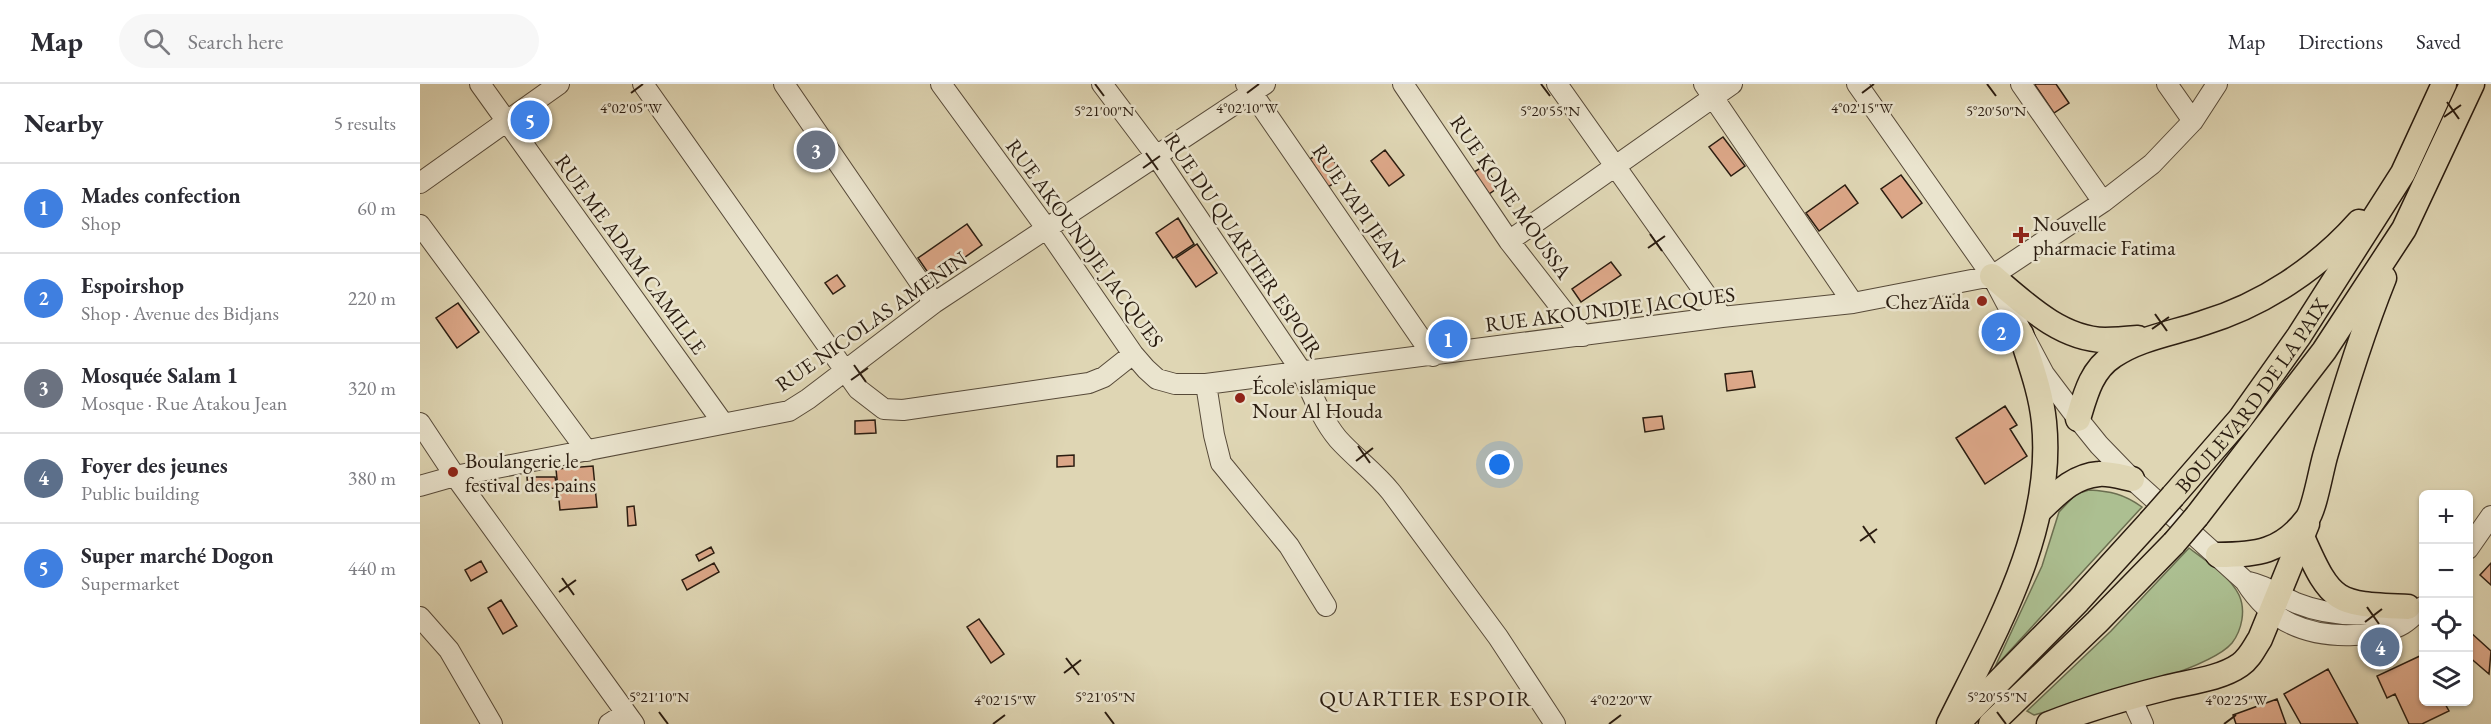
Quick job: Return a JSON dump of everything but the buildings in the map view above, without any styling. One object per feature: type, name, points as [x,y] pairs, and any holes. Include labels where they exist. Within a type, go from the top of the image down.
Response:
[{"type":"main road","name":"BOULEVARD DE LA PAIX","points":[[1957,724],[2078,602],[2150,522],[2173,505],[2254,401],[2300,336],[2403,173],[2444,84]]},
{"type":"main road","name":"BOULEVARD DE LA PAIX","points":[[1991,724],[2097,622],[2174,543],[2324,351],[2404,229],[2472,84]]},
{"type":"main road","points":[[2078,419],[2090,382],[2101,366],[2113,356],[2155,337],[2205,323],[2245,307],[2294,278],[2339,244],[2403,173]]},
{"type":"main road","points":[[2049,724],[2096,706],[2230,670],[2242,664],[2251,654],[2275,604],[2306,528],[2326,453],[2372,308],[2404,229]]},
{"type":"main road","points":[[1992,276],[2056,326],[2071,332],[2103,340],[2155,337]]},
{"type":"main road","points":[[1949,724],[1993,638],[2009,601],[2039,511],[2045,460],[2044,422],[2036,381],[2021,334]]},
{"type":"main road","points":[[2039,511],[2063,487],[2080,479],[2100,474],[2132,479]]},
{"type":"main road","points":[[2218,555],[2242,555],[2268,551],[2306,528]]},
{"type":"main road","points":[[2306,528],[2322,581],[2336,596],[2351,602],[2418,606]]},
{"type":"street","name":"RUE ME ADAM CAMILLE","points":[[480,84],[505,122],[723,423]]},
{"type":"street","points":[[420,183],[559,84]]},
{"type":"street","points":[[643,84],[858,389],[870,401],[884,409],[903,410],[1089,383],[1104,377],[1133,354]]},
{"type":"street","points":[[784,84],[934,303]]},
{"type":"street","name":"RUE AKOUNDJE JACQUES","points":[[940,84],[1047,229],[1133,354],[1157,378],[1175,384],[1206,384],[1722,317],[1853,303],[1992,276],[2103,202],[2152,164],[2193,121],[2217,84]]},
{"type":"street","name":"RUE DU QUARTIER ESPOIR","points":[[1102,84],[1157,157],[1302,372],[1336,437],[1377,474],[1391,492],[1498,637],[1555,724]]},
{"type":"street","name":"RUE KONE MOUSSA","points":[[1403,84],[1509,241],[1583,336]]},
{"type":"street","points":[[1557,84],[1722,317]]},
{"type":"street","points":[[1509,241],[1615,167],[1709,91],[1732,84]]},
{"type":"street","points":[[1857,84],[1992,276],[2044,374],[2078,419],[2132,479],[2173,505],[2245,581],[2256,599],[2275,604],[2291,624],[2316,633],[2336,636],[2368,635],[2401,625],[2418,606]]},
{"type":"street","points":[[2021,84],[2103,202]]},
{"type":"street","points":[[2167,84],[2193,121]]},
{"type":"street","name":"RUE NICOLAS AMENIN","points":[[420,486],[455,477],[789,411],[934,303],[1157,157],[1254,87]]},
{"type":"street","name":"RUE YAPI JEAN","points":[[1254,87],[1433,356]]},
{"type":"street","points":[[1709,91],[1853,303]]},
{"type":"street","points":[[420,225],[587,451]]},
{"type":"street","points":[[1206,384],[1221,463],[1289,546],[1326,606]]},
{"type":"street","points":[[420,423],[455,477],[630,718],[609,724]]},
{"type":"street","points":[[2472,544],[2491,516]]},
{"type":"street","points":[[420,617],[449,650],[492,724]]},
{"type":"street","points":[[2131,697],[2143,724]]},
{"type":"green space","points":[[2089,490],[2117,494],[2142,507],[1995,667],[2042,566],[2059,512],[2076,494]]},
{"type":"green space","points":[[2189,548],[2223,575],[2239,595],[2242,620],[2232,643],[2218,654],[2197,665],[2170,675],[2034,715],[2027,711],[2111,631]]},
{"type":"place","name":"Super marché Dogon","points":[[530,120]]},
{"type":"place","name":"Mosquée Salam 1","points":[[816,150]]},
{"type":"place","name":"Nouvelle pharmacie Fatima","points":[[2021,235]]},
{"type":"place","name":"Chez Aïda","points":[[1982,301]]},
{"type":"place","name":"Espoirshop","points":[[2001,332]]},
{"type":"place","name":"Mades confection","points":[[1448,339]]},
{"type":"place","name":"École islamique Nour Al Houda","points":[[1240,398]]},
{"type":"place","name":"Boulangerie le festival des pains","points":[[453,472]]},
{"type":"place","name":"Foyer des jeunes","points":[[2380,647]]},
{"type":"district","name":"QUARTIER ESPOIR","points":[[1426,698]]}]
